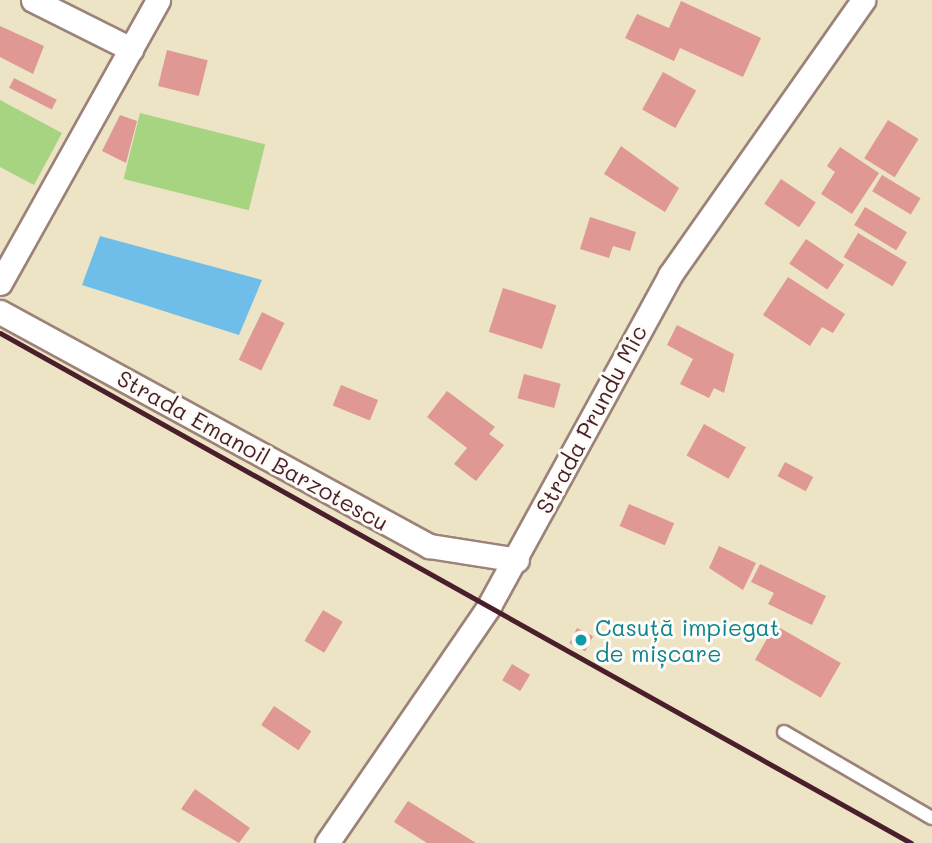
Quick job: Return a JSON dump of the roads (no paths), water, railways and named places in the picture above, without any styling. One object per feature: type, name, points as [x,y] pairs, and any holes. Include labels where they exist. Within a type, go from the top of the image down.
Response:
[{"type":"street","points":[[33,0],[131,49]]},
{"type":"street","points":[[0,283],[158,0]]},
{"type":"street","name":"Strada Prundu Mic","points":[[327,843],[426,706],[517,560],[670,275],[863,0]]},
{"type":"street","name":"Strada Emanoil Barzotescu","points":[[0,312],[429,546],[517,560]]},
{"type":"lane","points":[[784,732],[932,818]]},
{"type":"water","points":[[100,236],[262,280],[239,335],[82,285]]},
{"type":"railway","points":[[0,333],[911,843]]},
{"type":"place","name":"Casuță impiegat de mișcare","points":[[581,640]]}]
